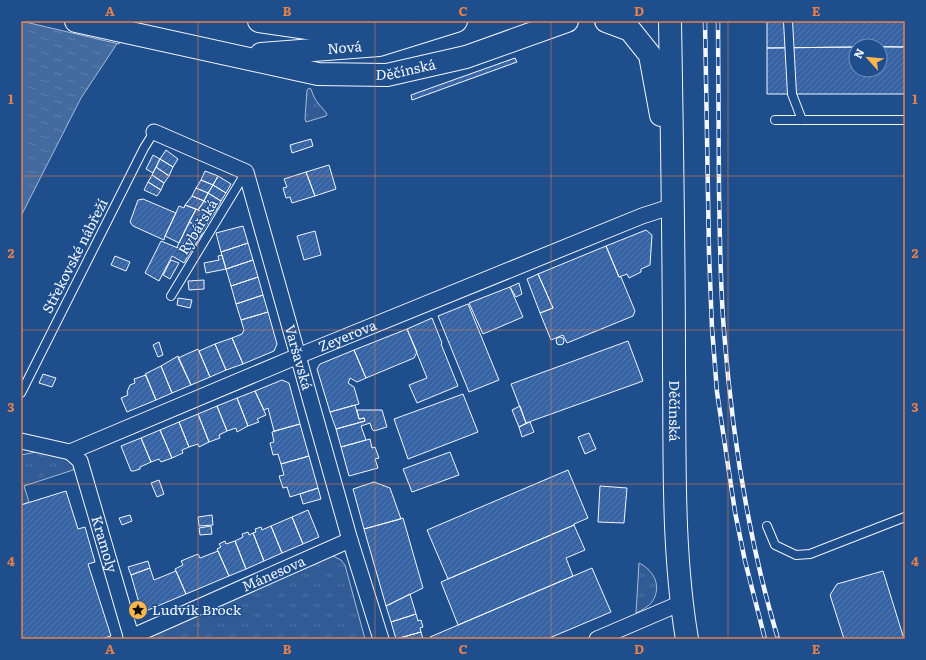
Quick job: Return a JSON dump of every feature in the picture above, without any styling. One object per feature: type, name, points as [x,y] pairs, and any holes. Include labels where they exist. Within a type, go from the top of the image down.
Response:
[{"type":"street","name":"Děčínská","points":[[76,21],[318,74],[388,75],[466,57],[567,21]]},
{"type":"street","name":"Děčínská","points":[[606,21],[630,30],[650,55],[673,182]]},
{"type":"street","name":"Děčínská","points":[[670,21],[677,523],[681,603],[688,639]]},
{"type":"street","name":"Nová","points":[[272,22],[314,29],[378,24],[452,22]]},
{"type":"street","name":"Nová","points":[[238,56],[378,45],[452,22]]},
{"type":"street","points":[[154,132],[246,172]]},
{"type":"street","name":"Varšavská","points":[[246,172],[350,540],[381,639]]},
{"type":"street","name":"Zeyerova","points":[[70,452],[298,356],[635,219],[673,206]]},
{"type":"street","points":[[21,441],[70,452]]},
{"type":"street","name":"Kramoly","points":[[70,452],[80,461],[132,638]]},
{"type":"street","name":"Mánesova","points":[[132,638],[350,540]]},
{"type":"street","points":[[597,639],[681,603]]},
{"type":"lane","points":[[788,21],[792,94],[802,120]]},
{"type":"lane","points":[[775,120],[905,120]]},
{"type":"lane","name":"Střekovské nábřeží","points":[[21,392],[144,148],[154,132]]},
{"type":"lane","name":"Rybářská","points":[[171,296],[246,172]]},
{"type":"lane","points":[[767,526],[774,545],[796,555],[810,554],[905,517]]},
{"type":"green space","points":[[309,88],[311,89],[316,101],[327,114],[326,116],[306,122],[307,90]]},
{"type":"green space","points":[[36,452],[63,457],[75,464],[73,470],[24,486],[29,502],[21,505],[21,455]]},
{"type":"green space","points":[[333,556],[341,560],[345,565],[365,639],[149,639],[150,636],[327,557]]},
{"type":"green space","points":[[639,563],[645,566],[653,575],[656,591],[652,602],[636,613]]},
{"type":"water","points":[[21,21],[132,21],[81,98],[21,216]]},
{"type":"pier","points":[[21,21],[134,21],[119,44]]},
{"type":"building","points":[[767,21],[905,21],[905,47],[888,47],[888,38],[848,38],[848,47],[767,48]]},
{"type":"building","points":[[848,47],[848,78],[888,78],[888,47],[905,47],[905,94],[767,94],[767,48]]},
{"type":"building","points":[[515,58],[517,62],[412,100],[411,95]]},
{"type":"building","points":[[311,139],[313,146],[292,153],[290,145]]},
{"type":"building","points":[[166,150],[178,159],[173,167],[160,159]]},
{"type":"building","points":[[153,155],[160,159],[153,173],[146,169]]},
{"type":"building","points":[[160,159],[173,167],[169,176],[156,167]]},
{"type":"building","points":[[329,165],[336,189],[315,196],[306,172]]},
{"type":"building","points":[[156,167],[169,176],[164,183],[152,175]]},
{"type":"building","points":[[205,171],[218,176],[213,185],[201,180]]},
{"type":"building","points":[[306,172],[315,196],[292,203],[290,197],[286,198],[283,188],[287,187],[284,179]]},
{"type":"building","points":[[152,175],[164,183],[161,190],[148,182]]},
{"type":"building","points":[[218,176],[231,184],[226,193],[213,185]]},
{"type":"building","points":[[201,180],[213,185],[208,193],[196,188]]},
{"type":"building","points":[[148,182],[161,190],[157,196],[144,190]]},
{"type":"building","points":[[213,185],[226,193],[221,201],[208,193]]},
{"type":"building","points":[[196,188],[208,193],[204,201],[192,196]]},
{"type":"building","points":[[208,193],[221,201],[217,209],[204,201]]},
{"type":"building","points":[[192,196],[204,201],[198,210],[185,205]]},
{"type":"building","points":[[143,199],[176,213],[164,240],[133,226],[130,222],[138,200]]},
{"type":"building","points":[[204,201],[217,209],[212,216],[198,210]]},
{"type":"building","points":[[185,205],[196,209],[179,243],[165,236],[179,206],[184,208]]},
{"type":"building","points":[[196,209],[212,216],[204,229],[189,222]]},
{"type":"building","points":[[189,222],[204,229],[202,232],[196,228],[188,245],[183,244],[181,249],[177,247]]},
{"type":"building","points":[[243,226],[248,243],[221,252],[216,233]]},
{"type":"building","points":[[196,228],[203,232],[199,239],[193,236]]},
{"type":"building","points":[[646,230],[652,235],[650,265],[641,269],[641,272],[629,278],[627,274],[619,277],[606,246]]},
{"type":"building","points":[[315,231],[321,255],[304,260],[297,236]]},
{"type":"building","points":[[193,236],[199,239],[190,253],[181,249],[183,244],[189,244]]},
{"type":"building","points":[[161,241],[190,253],[184,263],[172,256],[159,281],[145,273]]},
{"type":"building","points":[[248,243],[253,260],[226,269],[221,252]]},
{"type":"building","points":[[606,246],[635,311],[633,316],[567,343],[563,335],[551,340],[540,313],[553,308],[538,274]]},
{"type":"building","points":[[222,255],[226,269],[206,273],[204,263],[219,260],[218,256]]},
{"type":"building","points":[[115,256],[130,262],[126,271],[111,265]]},
{"type":"building","points":[[171,260],[179,263],[170,279],[163,275]]},
{"type":"building","points":[[253,260],[258,277],[231,286],[226,269]]},
{"type":"building","points":[[538,274],[553,308],[540,313],[527,279]]},
{"type":"building","points":[[258,277],[263,295],[236,304],[231,286]]},
{"type":"building","points":[[204,280],[204,289],[189,290],[188,281]]},
{"type":"building","points":[[519,283],[522,294],[516,297],[510,287]]},
{"type":"building","points":[[510,287],[523,317],[483,334],[469,303]]},
{"type":"building","points":[[263,295],[268,312],[241,320],[236,304]]},
{"type":"building","points":[[178,298],[192,300],[190,308],[177,305]]},
{"type":"building","points":[[468,304],[499,380],[469,392],[438,316]]},
{"type":"building","points":[[268,312],[277,344],[274,351],[243,364],[232,338],[242,334],[244,330],[241,320]]},
{"type":"building","points":[[432,318],[458,386],[417,403],[409,385],[427,378],[407,329]]},
{"type":"building","points":[[407,329],[417,352],[414,358],[366,378],[354,350]]},
{"type":"building","points":[[558,337],[562,337],[564,341],[562,345],[558,345],[556,343],[556,339]]},
{"type":"building","points":[[232,338],[243,364],[226,370],[215,344]]},
{"type":"building","points":[[628,341],[643,381],[526,423],[511,384]]},
{"type":"building","points":[[159,342],[163,355],[158,357],[153,345]]},
{"type":"building","points":[[215,344],[226,370],[210,377],[199,351]]},
{"type":"building","points":[[198,349],[210,377],[191,385],[178,358]]},
{"type":"building","points":[[354,350],[366,378],[357,382],[350,378],[348,383],[354,387],[359,404],[330,412],[317,369],[320,364]]},
{"type":"building","points":[[178,356],[191,385],[172,393],[161,366]]},
{"type":"building","points":[[161,366],[172,393],[156,400],[145,374]]},
{"type":"building","points":[[43,374],[56,378],[52,387],[39,383]]},
{"type":"building","points":[[146,375],[156,400],[127,412],[121,398],[128,395],[127,392],[130,385],[135,383],[134,379]]},
{"type":"building","points":[[282,380],[289,383],[300,424],[274,431],[268,408],[264,410],[255,391]]},
{"type":"building","points":[[255,391],[266,415],[257,419],[259,422],[248,426],[237,398]]},
{"type":"building","points":[[463,394],[478,432],[408,459],[394,419]]},
{"type":"building","points":[[237,398],[248,426],[237,432],[236,428],[227,431],[217,406]]},
{"type":"building","points":[[355,405],[359,419],[364,418],[365,421],[336,429],[330,412]]},
{"type":"building","points":[[217,406],[227,431],[219,435],[220,438],[209,442],[198,414]]},
{"type":"building","points":[[520,406],[526,423],[519,427],[512,410]]},
{"type":"building","points":[[357,410],[382,410],[387,427],[374,431],[370,423],[361,426],[366,440],[341,447],[336,429],[365,421],[364,418],[359,419]]},
{"type":"building","points":[[198,414],[209,442],[199,447],[198,444],[189,447],[179,422]]},
{"type":"building","points":[[179,422],[189,447],[182,450],[183,453],[172,458],[160,430]]},
{"type":"building","points":[[530,422],[534,432],[522,437],[519,427]]},
{"type":"building","points":[[300,424],[309,456],[281,464],[278,454],[273,455],[270,443],[274,442],[272,432]]},
{"type":"building","points":[[160,430],[172,458],[161,462],[159,459],[151,462],[141,438]]},
{"type":"building","points":[[589,433],[596,449],[585,454],[578,437]]},
{"type":"building","points":[[141,438],[151,462],[140,467],[140,469],[131,471],[121,446]]},
{"type":"building","points":[[370,439],[372,448],[375,447],[379,458],[375,459],[378,468],[349,476],[341,447]]},
{"type":"building","points":[[450,452],[459,475],[412,492],[403,469]]},
{"type":"building","points":[[309,456],[318,488],[290,497],[287,487],[283,488],[279,476],[284,475],[281,464]]},
{"type":"building","points":[[568,470],[588,518],[448,579],[427,530]]},
{"type":"building","points":[[159,480],[164,494],[157,497],[151,483]]},
{"type":"building","points":[[374,482],[390,488],[401,519],[364,529],[353,489]]},
{"type":"building","points":[[600,486],[627,488],[624,523],[598,522]]},
{"type":"building","points":[[318,488],[321,499],[303,504],[300,494]]},
{"type":"building","points":[[66,491],[78,529],[85,527],[95,562],[88,564],[111,636],[101,639],[21,639],[21,505]]},
{"type":"building","points":[[308,510],[319,537],[303,544],[292,517]]},
{"type":"building","points":[[130,515],[132,521],[122,525],[119,518]]},
{"type":"building","points":[[212,515],[213,525],[199,526],[198,517]]},
{"type":"building","points":[[292,517],[303,544],[282,553],[271,526]]},
{"type":"building","points":[[403,518],[423,588],[386,606],[364,529]]},
{"type":"building","points":[[574,525],[585,550],[566,558],[573,576],[458,625],[441,582]]},
{"type":"building","points":[[211,526],[212,534],[200,535],[199,528]]},
{"type":"building","points":[[271,526],[282,553],[264,561],[253,533],[256,532],[255,529],[261,527],[262,530]]},
{"type":"building","points":[[248,532],[249,535],[253,533],[264,561],[246,569],[235,541],[243,537],[242,534]]},
{"type":"building","points":[[225,541],[226,544],[235,541],[246,569],[229,576],[217,549],[221,547],[219,544]]},
{"type":"building","points":[[218,551],[229,576],[186,594],[175,569],[183,565],[181,561],[198,554],[200,558]]},
{"type":"building","points":[[148,561],[150,568],[131,575],[128,567]]},
{"type":"building","points":[[150,568],[154,580],[176,571],[186,594],[148,610],[141,610],[131,575]]},
{"type":"building","points":[[592,568],[611,612],[547,639],[431,639],[430,637]]},
{"type":"building","points":[[883,571],[904,639],[844,639],[830,595],[837,584]]},
{"type":"building","points":[[410,594],[416,614],[391,622],[386,606]]},
{"type":"building","points":[[416,614],[418,621],[421,620],[423,627],[420,628],[421,632],[396,639],[391,622]]},
{"type":"building","points":[[421,632],[423,639],[396,639]]},
{"type":"railway","points":[[705,21],[709,253],[712,328],[717,392],[735,512],[745,561],[765,639]]},
{"type":"railway","points":[[718,21],[720,260],[727,370],[737,448],[750,525],[767,601],[778,639]]},
{"type":"place","name":"Ludvík Brock","points":[[138,610]]}]
